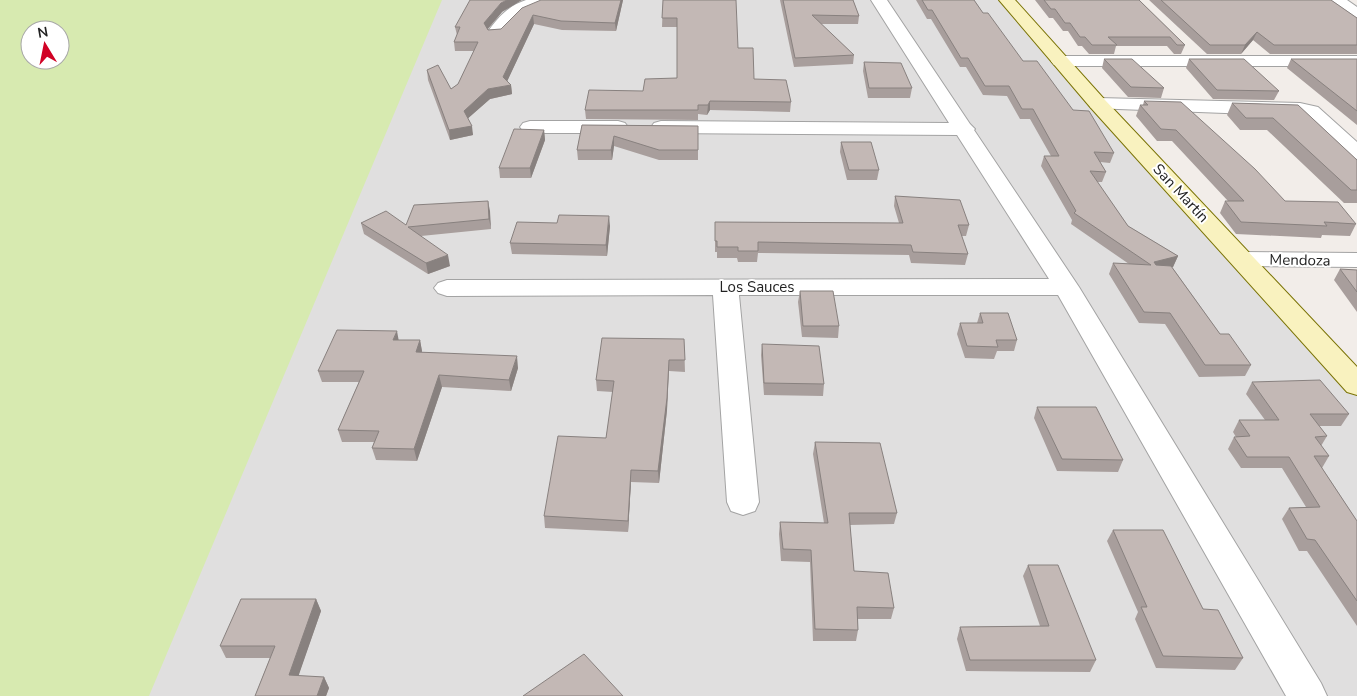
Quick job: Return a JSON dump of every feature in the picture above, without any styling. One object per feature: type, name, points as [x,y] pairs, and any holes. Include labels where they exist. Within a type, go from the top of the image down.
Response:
[{"type":"street","points":[[495,33],[502,20],[515,11],[534,2],[544,0]]},
{"type":"street","points":[[878,0],[965,129],[1066,287],[1307,696]]},
{"type":"street","name":"San Martín","points":[[1007,0],[1098,104],[1357,385]]},
{"type":"street","points":[[1337,0],[1357,14]]},
{"type":"street","points":[[1187,48],[1201,61]]},
{"type":"street","points":[[1060,61],[1357,61]]},
{"type":"street","points":[[1098,104],[1300,108],[1311,112],[1357,153]]},
{"type":"street","points":[[530,127],[965,129]]},
{"type":"street","name":"Mendoza","points":[[1242,259],[1357,260]]},
{"type":"street","points":[[725,287],[743,502]]},
{"type":"street","name":"Los Sauces","points":[[447,288],[1066,287]]},
{"type":"shaded area","points":[[0,0],[1009,0],[1357,383],[1357,696],[0,696]]},
{"type":"green space","points":[[0,0],[442,0],[149,696],[0,696]]},
{"type":"building","points":[[470,0],[507,0],[501,3],[484,23],[488,30],[501,29],[522,8],[541,0],[621,0],[615,23],[561,21],[533,15],[503,77],[511,85],[488,89],[464,111],[472,126],[449,130],[427,70],[438,65],[451,89],[458,84],[478,42],[454,42],[460,27],[455,27]]},
{"type":"building","points":[[663,0],[736,0],[738,48],[753,48],[754,79],[786,80],[791,102],[710,101],[708,105],[698,105],[698,110],[585,110],[589,90],[643,91],[645,79],[677,78],[677,18],[662,18]]},
{"type":"building","points":[[783,0],[853,0],[859,16],[812,15],[854,55],[795,58]]},
{"type":"building","points":[[922,0],[974,0],[983,13],[988,13],[1023,61],[1037,61],[1073,110],[1089,111],[1114,153],[1094,152],[1106,172],[1090,171],[1128,226],[1178,256],[1154,262],[1156,265],[1171,266],[1220,334],[1229,334],[1251,365],[1205,365],[1170,313],[1144,312],[1113,263],[1151,265],[1074,213],[1076,211],[1044,156],[1059,156],[1033,109],[1022,109],[1009,86],[985,86],[968,58],[961,58],[932,10],[928,10]]},
{"type":"building","points":[[1044,0],[1139,0],[1185,45],[1177,45],[1170,37],[1108,37],[1117,45],[1092,45],[1085,37],[1080,37],[1070,23],[1065,23],[1055,9],[1051,9]]},
{"type":"building","points":[[1161,0],[1331,0],[1357,18],[1357,45],[1274,45],[1257,32],[1245,45],[1210,45]]},
{"type":"building","points":[[1104,59],[1132,59],[1164,88],[1131,87]]},
{"type":"building","points":[[1189,59],[1244,59],[1279,91],[1217,90]]},
{"type":"building","points":[[1291,59],[1357,59],[1357,111]]},
{"type":"building","points":[[864,62],[901,63],[912,88],[869,88]]},
{"type":"building","points":[[1144,101],[1181,102],[1255,169],[1285,201],[1338,202],[1356,224],[1324,222],[1327,226],[1241,222],[1225,201],[1244,201],[1176,130],[1161,129],[1140,105],[1148,105]]},
{"type":"building","points":[[1232,103],[1298,105],[1357,160],[1357,190],[1351,190],[1273,118],[1246,118]]},
{"type":"building","points":[[582,125],[698,126],[698,150],[659,150],[614,136],[611,150],[577,150]]},
{"type":"building","points":[[514,129],[544,130],[530,168],[499,168]]},
{"type":"building","points":[[841,142],[871,142],[879,170],[849,170]]},
{"type":"building","points":[[895,196],[960,200],[969,225],[958,225],[968,254],[913,252],[911,245],[758,242],[758,251],[738,251],[738,247],[717,247],[717,241],[715,241],[715,222],[903,223]]},
{"type":"building","points":[[488,201],[489,219],[408,227],[448,255],[426,263],[361,223],[386,211],[406,225],[414,205]]},
{"type":"building","points":[[559,215],[609,216],[606,245],[510,243],[517,222],[557,223]]},
{"type":"building","points":[[1340,269],[1357,270],[1357,292]]},
{"type":"building","points":[[800,291],[833,291],[839,326],[803,326]]},
{"type":"building","points":[[980,313],[1008,313],[1017,340],[996,340],[998,347],[967,346],[960,323],[983,323]]},
{"type":"building","points":[[337,330],[397,331],[393,340],[420,340],[416,352],[517,356],[509,380],[439,375],[414,449],[372,448],[379,431],[338,430],[364,371],[318,371]]},
{"type":"building","points":[[602,338],[684,339],[685,360],[669,360],[667,398],[658,471],[631,470],[628,521],[544,516],[558,436],[606,438],[614,381],[596,380]]},
{"type":"building","points":[[762,344],[819,346],[824,384],[764,383]]},
{"type":"building","points":[[1320,380],[1349,414],[1310,414],[1327,436],[1315,437],[1329,456],[1314,456],[1357,521],[1357,601],[1315,540],[1307,539],[1289,508],[1320,507],[1289,457],[1247,457],[1234,437],[1250,436],[1239,420],[1279,420],[1252,382]]},
{"type":"building","points":[[1037,407],[1096,407],[1123,460],[1062,459]]},
{"type":"building","points":[[815,442],[880,443],[897,513],[849,513],[854,571],[888,573],[894,608],[857,607],[858,630],[815,629],[811,550],[783,549],[780,522],[828,523]]},
{"type":"building","points":[[1113,530],[1163,530],[1203,609],[1218,610],[1243,658],[1163,656],[1141,607],[1147,607]]},
{"type":"building","points":[[1028,565],[1058,565],[1096,660],[970,660],[960,627],[1049,626]]},
{"type":"building","points":[[241,599],[316,599],[289,675],[324,677],[317,696],[255,696],[275,646],[220,646]]},
{"type":"building","points":[[584,654],[623,696],[523,696]]}]
